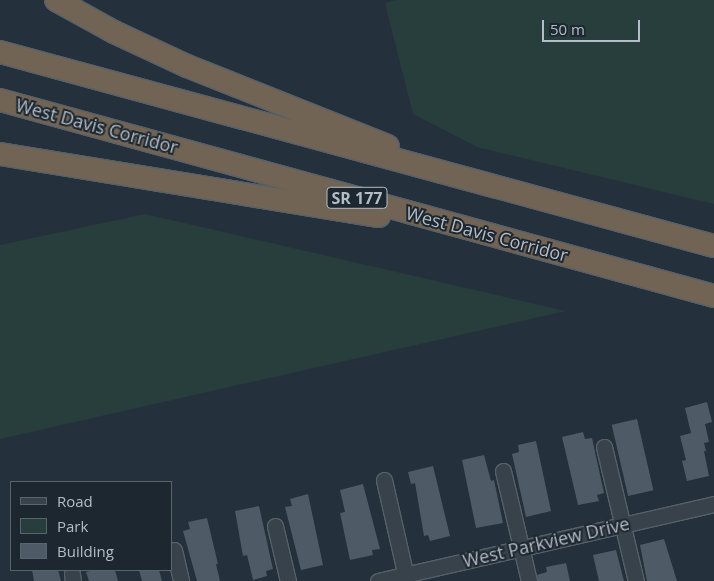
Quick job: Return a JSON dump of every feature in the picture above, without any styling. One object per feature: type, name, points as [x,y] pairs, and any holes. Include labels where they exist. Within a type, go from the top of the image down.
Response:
[{"type":"highway","points":[[56,0],[114,32],[187,66],[360,134],[455,176]]},
{"type":"highway","name":"SR 177","points":[[0,52],[714,246]]},
{"type":"highway","name":"West Davis Corridor","points":[[0,100],[714,296]]},
{"type":"highway","points":[[0,154],[476,230]]},
{"type":"street","points":[[604,447],[636,581]]},
{"type":"street","points":[[503,471],[529,581]]},
{"type":"street","points":[[384,480],[407,578]]},
{"type":"street","name":"West Parkview Drive","points":[[378,581],[407,578],[522,548],[714,504]]},
{"type":"street","points":[[275,526],[288,581]]},
{"type":"street","points":[[174,550],[181,581]]},
{"type":"green space","points":[[397,0],[714,0],[714,204],[477,147],[413,114],[385,3]]},
{"type":"green space","points":[[145,214],[566,311],[0,439],[0,245]]},
{"type":"building","points":[[707,402],[712,422],[705,424],[709,442],[704,443],[706,451],[704,451],[709,476],[687,481],[682,461],[686,460],[680,436],[691,433],[685,408]]},
{"type":"building","points":[[637,419],[653,490],[628,496],[612,425]]},
{"type":"building","points":[[583,432],[585,439],[592,438],[604,493],[597,495],[599,501],[578,505],[562,437]]},
{"type":"building","points":[[536,441],[551,511],[526,517],[512,454],[519,452],[518,445]]},
{"type":"building","points":[[484,455],[491,481],[494,480],[503,523],[476,528],[462,460]]},
{"type":"building","points":[[433,466],[450,536],[430,541],[428,535],[424,536],[415,483],[411,484],[408,472]]},
{"type":"building","points":[[363,484],[380,549],[372,550],[373,555],[350,560],[340,513],[345,512],[340,490]]},
{"type":"building","points":[[308,494],[323,565],[301,570],[285,507],[292,506],[290,499]]},
{"type":"building","points":[[259,506],[273,569],[266,571],[267,576],[253,580],[247,555],[243,556],[235,511]]},
{"type":"building","points":[[207,518],[220,581],[197,581],[183,531],[190,529],[188,522]]},
{"type":"building","points":[[664,539],[677,581],[647,581],[640,545]]},
{"type":"building","points":[[616,550],[624,581],[599,581],[593,555]]},
{"type":"building","points":[[566,563],[570,581],[538,581],[537,575],[547,572],[546,567]]},
{"type":"building","points":[[32,571],[58,571],[61,581],[34,581]]},
{"type":"building","points":[[115,571],[118,581],[89,581],[86,572]]},
{"type":"building","points":[[139,571],[159,571],[162,581],[142,581]]}]
